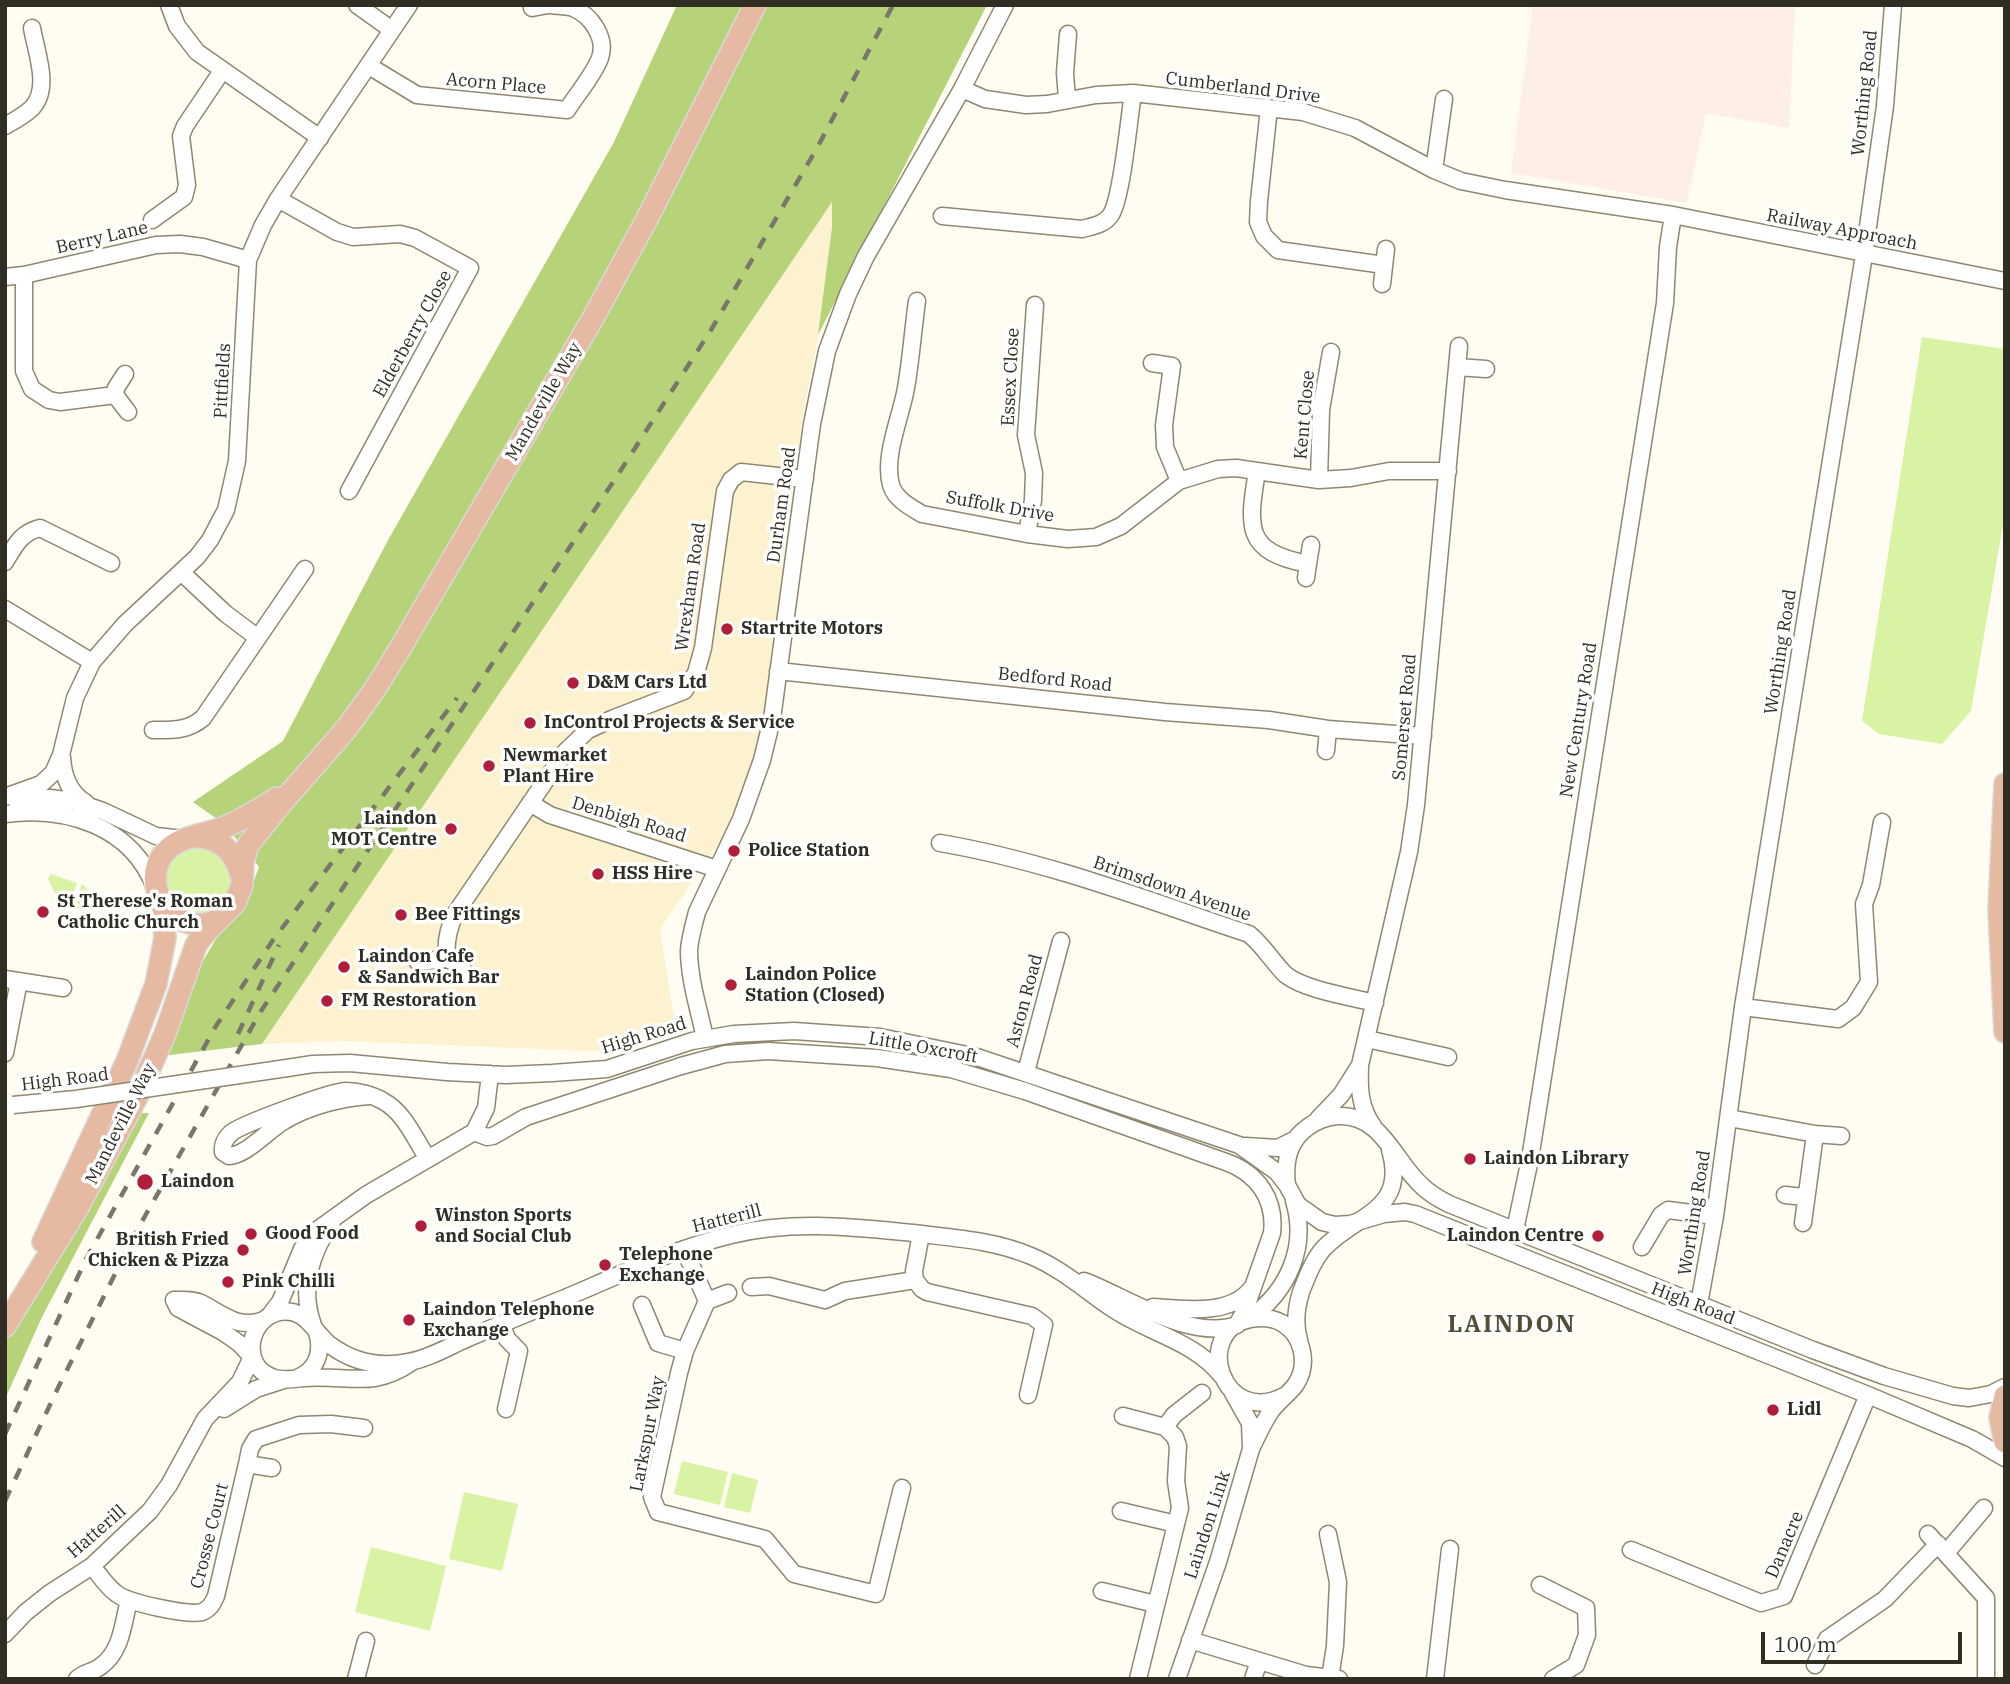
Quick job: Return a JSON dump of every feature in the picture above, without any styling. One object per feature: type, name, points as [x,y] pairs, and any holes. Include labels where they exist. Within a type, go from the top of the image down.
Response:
[{"type":"main road","name":"Mandeville Way","points":[[5,1325],[78,1207],[138,1095],[165,1034],[196,945],[240,894],[244,856],[251,841],[362,708],[401,647],[602,302],[755,5]]},
{"type":"main road","name":"Mandeville Way","points":[[5,1325],[122,1070],[156,984],[164,953],[165,930],[155,875],[164,853],[174,844],[223,828],[248,816],[302,779]]},
{"type":"main road","points":[[2005,784],[1999,910],[2005,1032]]},
{"type":"main road","points":[[188,838],[213,839],[222,844],[235,858],[242,876]]},
{"type":"main road","points":[[160,899],[176,918],[191,924],[208,924],[222,917]]},
{"type":"main road","points":[[2005,1396],[2000,1418],[2005,1442]]},
{"type":"street","points":[[169,5],[177,26],[197,52],[320,138]]},
{"type":"street","points":[[357,5],[392,30]]},
{"type":"street","name":"Pittfields","points":[[63,748],[75,698],[92,662],[116,634],[181,572],[210,540],[226,510],[234,482],[240,427],[248,260],[262,225],[278,199],[408,5]]},
{"type":"street","name":"Durham Road","points":[[705,1038],[689,949],[697,912],[741,819],[762,760],[772,719],[820,379],[848,293],[866,256],[962,89],[1005,5]]},
{"type":"street","name":"Worthing Road","points":[[1699,1304],[1729,1118],[1743,1007],[1864,254],[1885,106],[1893,5]]},
{"type":"street","name":"Acorn Place","points":[[369,66],[417,95],[567,110],[599,59],[601,40],[585,14],[571,7],[544,6]]},
{"type":"street","points":[[5,126],[31,110],[40,93],[42,82],[32,28]]},
{"type":"street","points":[[1067,99],[1065,73],[1068,34]]},
{"type":"street","points":[[152,219],[186,193],[181,136],[185,125],[222,71]]},
{"type":"street","name":"Cumberland Drive","points":[[962,89],[985,99],[1026,105],[1133,93],[1303,112],[1355,128],[1434,170],[1461,181],[1673,215]]},
{"type":"street","points":[[943,216],[1082,229],[1102,224],[1112,214],[1118,196],[1133,93]]},
{"type":"street","points":[[1434,170],[1444,99]]},
{"type":"street","points":[[1269,108],[1258,222],[1264,236],[1278,250],[1385,257],[1382,284]]},
{"type":"street","name":"Elderberry Close","points":[[278,199],[337,232],[353,237],[400,234],[470,268],[349,491]]},
{"type":"street","name":"Railway Approach","points":[[1673,215],[2005,281]]},
{"type":"street","name":"New Century Road","points":[[1515,1230],[1530,1159],[1665,303],[1667,254],[1673,215]]},
{"type":"street","name":"Berry Lane","points":[[5,277],[156,245],[203,247],[248,260]]},
{"type":"street","points":[[24,275],[24,371],[32,389],[49,400],[60,402],[114,396]]},
{"type":"street","name":"Suffolk Drive","points":[[917,301],[908,378],[890,454],[891,486],[907,506],[922,514],[1027,534],[1068,539],[1096,537],[1121,526],[1179,481],[1218,469],[1257,471],[1295,479],[1319,480],[1389,471],[1448,471]]},
{"type":"street","name":"Essex Close","points":[[1027,534],[1034,473],[1026,435],[1035,305]]},
{"type":"street","name":"Somerset Road","points":[[1376,1129],[1364,1110],[1360,1096],[1360,1065],[1409,852],[1423,736],[1459,346]]},
{"type":"street","name":"Kent Close","points":[[1319,480],[1321,410],[1331,352]]},
{"type":"street","points":[[1152,363],[1180,367],[1164,425],[1165,447],[1179,481]]},
{"type":"street","points":[[1458,367],[1486,369]]},
{"type":"street","points":[[114,396],[125,373]]},
{"type":"street","points":[[114,396],[128,412]]},
{"type":"street","points":[[1257,471],[1252,527],[1258,544],[1273,555],[1307,571],[1311,545]]},
{"type":"street","name":"Wrexham Road","points":[[447,958],[449,928],[455,914],[565,752],[588,730],[684,691],[696,673],[704,648],[725,491],[731,480],[741,472],[805,479]]},
{"type":"street","points":[[5,562],[28,531],[40,528],[111,563]]},
{"type":"street","points":[[153,730],[180,729],[203,719],[304,569]]},
{"type":"street","points":[[181,572],[226,614],[258,638]]},
{"type":"street","points":[[5,609],[92,662]]},
{"type":"street","name":"Bedford Road","points":[[778,671],[1165,712],[1269,720],[1328,729],[1423,736]]},
{"type":"street","points":[[1326,751],[1328,729]]},
{"type":"street","points":[[5,799],[44,782],[56,768],[63,748]]},
{"type":"street","points":[[63,748],[64,771],[70,787],[80,799],[156,836],[188,838]]},
{"type":"street","points":[[5,799],[50,798],[94,807]]},
{"type":"street","name":"Denbigh Road","points":[[530,803],[550,815],[717,869]]},
{"type":"street","points":[[5,814],[57,813],[101,827],[120,840],[138,859],[160,899]]},
{"type":"street","points":[[1743,1007],[1838,1019],[1853,1009],[1869,982],[1864,904],[1871,886],[1882,822]]},
{"type":"street","name":"Brimsdown Avenue","points":[[940,843],[983,850],[1050,867],[1249,934],[1287,975],[1321,990],[1376,1003]]},
{"type":"street","name":"Aston Road","points":[[1026,1072],[1061,941]]},
{"type":"street","points":[[418,962],[447,958],[458,964],[468,976]]},
{"type":"street","points":[[5,1053],[12,980],[63,988]]},
{"type":"street","name":"High Road","points":[[9,1105],[313,1064],[363,1063],[490,1074],[552,1073],[607,1069],[705,1038],[783,1031],[858,1035],[977,1057],[1239,1145],[1268,1164],[1287,1185],[1294,1200],[1304,1211],[1322,1222],[1335,1225],[1395,1212],[1415,1214],[1972,1438],[2005,1458]]},
{"type":"street","points":[[1367,1039],[1448,1057]]},
{"type":"street","name":"Little Oxcroft","points":[[267,1318],[280,1302],[309,1237],[366,1195],[474,1132],[487,1137],[493,1136],[526,1117],[681,1066],[725,1054],[768,1051],[877,1058],[951,1069],[1118,1123],[1245,1171],[1263,1188],[1269,1200],[1273,1223],[1270,1242],[1242,1322]]},
{"type":"street","name":"Somerset Road","points":[[1314,1122],[1341,1095],[1360,1065]]},
{"type":"street","points":[[474,1132],[484,1115],[490,1074]]},
{"type":"street","points":[[369,1096],[306,1111],[268,1131],[239,1154],[229,1156],[223,1152],[223,1143],[232,1133],[256,1120],[346,1091],[369,1096],[383,1101],[396,1110],[428,1160]]},
{"type":"street","name":"High Road","points":[[1314,1122],[1331,1116],[1360,1119],[1376,1129],[1414,1178],[1430,1193],[1449,1204],[1857,1367],[1953,1396],[1978,1398],[2005,1387]]},
{"type":"street","points":[[1729,1118],[1840,1136]]},
{"type":"street","points":[[1294,1140],[1314,1122]]},
{"type":"street","points":[[1803,1223],[1815,1134]]},
{"type":"street","name":"High Road","points":[[1239,1145],[1278,1148],[1294,1140]]},
{"type":"street","name":"High Road","points":[[1287,1185],[1286,1160],[1294,1140]]},
{"type":"street","points":[[1251,1449],[1267,1417],[1294,1387],[1303,1368],[1296,1314],[1309,1273],[1323,1250],[1375,1212],[1390,1193],[1394,1162],[1390,1147]]},
{"type":"street","points":[[1785,1195],[1805,1197]]},
{"type":"street","points":[[1286,1395],[1257,1403],[1237,1396],[1224,1381],[1219,1366],[1219,1352],[1223,1340],[1273,1298],[1295,1259],[1300,1236],[1294,1200]]},
{"type":"street","points":[[1642,1247],[1642,1231],[1668,1210],[1714,1216]]},
{"type":"street","points":[[315,1328],[307,1299],[309,1270],[320,1242],[337,1216]]},
{"type":"street","name":"Hatterill","points":[[288,1380],[315,1377],[375,1379],[393,1374],[412,1362],[684,1249],[731,1234],[801,1225],[921,1234],[1010,1248],[1162,1316],[1196,1328],[1213,1329],[1242,1322]]},
{"type":"street","points":[[921,1234],[914,1271],[915,1280],[922,1289],[1032,1316],[1044,1325],[1028,1395]]},
{"type":"street","points":[[684,1249],[707,1301],[728,1293]]},
{"type":"street","name":"Hatterill","points":[[1066,1274],[1114,1310],[1189,1347],[1224,1381]]},
{"type":"street","points":[[751,1287],[769,1286],[825,1300],[845,1291],[915,1280]]},
{"type":"street","name":"Little Oxcroft","points":[[1137,1304],[1171,1308],[1230,1305],[1247,1295],[1256,1280]]},
{"type":"street","points":[[267,1318],[249,1324],[240,1323],[231,1321],[197,1301],[174,1300],[178,1308],[223,1332],[252,1357],[257,1368],[265,1374],[288,1380]]},
{"type":"street","name":"Larkspur Way","points":[[707,1301],[685,1351],[653,1497],[653,1504],[658,1511],[765,1539],[794,1574],[876,1594],[902,1488]]},
{"type":"street","points":[[642,1305],[658,1343],[685,1351]]},
{"type":"street","name":"Hatterill","points":[[5,1634],[26,1612],[50,1593],[92,1566],[150,1511],[169,1485],[210,1413],[240,1382],[252,1357],[253,1337],[267,1318],[289,1312],[303,1317],[339,1351],[365,1362],[412,1362]]},
{"type":"street","points":[[1242,1322],[1271,1318],[1283,1323],[1301,1345]]},
{"type":"street","points":[[502,1324],[507,1339],[519,1352],[506,1409]]},
{"type":"street","name":"Hatterill","points":[[194,1442],[215,1417],[243,1396],[306,1374],[315,1363],[320,1347],[315,1328]]},
{"type":"street","name":"Laindon Link","points":[[1177,1679],[1218,1562],[1251,1449],[1250,1423],[1224,1381]]},
{"type":"street","points":[[1165,1427],[1174,1415],[1202,1393]]},
{"type":"street","name":"Danacre","points":[[1632,1550],[1761,1603],[1784,1596],[1868,1395]]},
{"type":"street","points":[[1123,1416],[1165,1427],[1175,1437],[1178,1446],[1176,1482],[1180,1508],[1138,1679]]},
{"type":"street","name":"Crosse Court","points":[[92,1566],[109,1588],[129,1600],[192,1614],[205,1611],[212,1604],[219,1587],[250,1449],[256,1439],[299,1425],[331,1424],[364,1428]]},
{"type":"street","name":"Crosse Court","points":[[247,1464],[272,1468]]},
{"type":"street","points":[[1815,1665],[1827,1639],[1885,1599],[1938,1544],[1983,1508]]},
{"type":"street","points":[[1121,1511],[1176,1524]]},
{"type":"street","points":[[1328,1534],[1338,1582],[1335,1646],[1330,1678]]},
{"type":"street","points":[[1938,1544],[1986,1598],[1986,1679]]},
{"type":"street","points":[[1434,1679],[1450,1549]]},
{"type":"street","points":[[1540,1584],[1586,1608],[1587,1635],[1576,1665],[1553,1679]]},
{"type":"street","points":[[1102,1591],[1155,1604]]},
{"type":"street","points":[[77,1679],[82,1674],[97,1670],[109,1660],[118,1647],[129,1600]]},
{"type":"street","points":[[1190,1640],[1306,1675],[1339,1679]]},
{"type":"street","points":[[356,1679],[366,1641]]},
{"type":"street","points":[[1253,1679],[1259,1661]]},
{"type":"shaded area","points":[[1533,5],[1795,5],[1789,128],[1706,113],[1687,203],[1511,173]]},
{"type":"shaded area","points":[[832,201],[832,227],[817,344],[803,413],[768,690],[757,743],[744,790],[721,840],[660,929],[675,1025],[672,1029],[627,1048],[592,1051],[343,1041],[262,1044],[350,907]]},
{"type":"green space","points":[[677,5],[987,5],[818,335],[832,227],[832,202],[262,1044],[161,1056],[197,971],[219,934],[244,907],[259,867],[224,824],[193,802],[283,741],[387,542],[614,142]]},
{"type":"green space","points":[[1922,337],[2005,349],[2005,513],[1971,711],[1942,744],[1879,734],[1862,721]]},
{"type":"green space","points":[[198,847],[211,850],[222,857],[229,868],[232,881],[229,894],[222,905],[211,912],[198,915],[185,912],[174,905],[167,894],[164,881],[167,868],[174,857],[185,850]]},
{"type":"green space","points":[[51,874],[77,883],[69,903],[60,904],[48,879]]},
{"type":"green space","points":[[82,884],[100,901],[81,911],[73,905]]},
{"type":"green space","points":[[134,1113],[149,1113],[42,1317],[5,1399],[5,1326]]},
{"type":"green space","points":[[682,1461],[728,1472],[720,1505],[674,1494]]},
{"type":"green space","points":[[732,1473],[758,1480],[750,1513],[724,1507]]},
{"type":"green space","points":[[464,1492],[518,1504],[502,1571],[449,1559]]},
{"type":"green space","points":[[371,1547],[446,1566],[430,1631],[355,1612]]},
{"type":"railway","points":[[5,1501],[136,1232],[261,1011],[711,330],[817,148],[893,5]]},
{"type":"railway","points":[[5,1434],[86,1259],[216,1026],[273,940],[457,698]]},
{"type":"railway","points":[[238,1034],[279,945]]},
{"type":"place","name":"Startrite Motors","points":[[727,629]]},
{"type":"place","name":"D&M Cars Ltd","points":[[573,683]]},
{"type":"place","name":"InControl Projects & Service","points":[[530,723]]},
{"type":"place","name":"Newmarket Plant Hire","points":[[489,766]]},
{"type":"place","name":"Laindon MOT Centre","points":[[451,829]]},
{"type":"place","name":"Police Station","points":[[734,851]]},
{"type":"place","name":"HSS Hire","points":[[598,874]]},
{"type":"place","name":"St Therese's Roman Catholic Church","points":[[43,912]]},
{"type":"place","name":"Bee Fittings","points":[[401,915]]},
{"type":"place","name":"Laindon Cafe & Sandwich Bar","points":[[344,967]]},
{"type":"place","name":"Laindon Police Station (Closed)","points":[[731,985]]},
{"type":"place","name":"FM Restoration","points":[[327,1001]]},
{"type":"place","name":"Laindon Library","points":[[1470,1159]]},
{"type":"place","name":"Laindon","points":[[145,1182]]},
{"type":"place","name":"Winston Sports and Social Club","points":[[421,1226]]},
{"type":"place","name":"Good Food","points":[[251,1234]]},
{"type":"place","name":"Laindon Centre","points":[[1598,1236]]},
{"type":"place","name":"British Fried Chicken & Pizza","points":[[243,1250]]},
{"type":"place","name":"Telephone Exchange","points":[[605,1265]]},
{"type":"place","name":"Pink Chilli","points":[[228,1282]]},
{"type":"place","name":"Laindon Telephone Exchange","points":[[409,1320]]},
{"type":"place","name":"Lidl","points":[[1773,1410]]},
{"type":"district","name":"LAINDON","points":[[1512,1325]]}]
